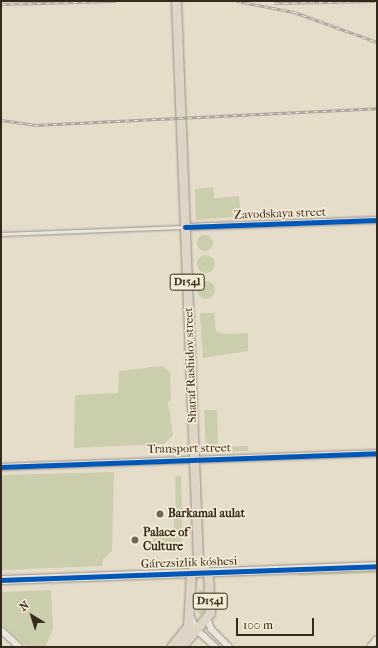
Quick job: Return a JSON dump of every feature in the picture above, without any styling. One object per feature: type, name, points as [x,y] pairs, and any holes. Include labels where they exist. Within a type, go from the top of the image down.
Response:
[{"type":"main road","name":"Sharaf Rashidov street","points":[[176,1],[198,562]]},
{"type":"main road","points":[[191,573],[198,562],[208,573]]},
{"type":"main road","name":"D154l","points":[[181,647],[191,633],[191,573]]},
{"type":"main road","name":"D154l","points":[[171,647],[191,633],[207,618],[208,573]]},
{"type":"street","name":"Zavodskaya street","points":[[185,227],[377,220]]},
{"type":"street","name":"Transport street","points":[[1,467],[194,458],[377,453]]},
{"type":"street","name":"Gárezsizlik kóshesi","points":[[1,580],[377,566]]},
{"type":"street","points":[[207,618],[211,629],[229,647]]},
{"type":"street","points":[[1,630],[19,647]]},
{"type":"street","points":[[191,633],[215,647]]},
{"type":"street","points":[[370,647],[377,639]]},
{"type":"lane","points":[[1,234],[185,227]]},
{"type":"green space","points":[[213,187],[214,198],[239,196],[241,216],[196,220],[195,189]]},
{"type":"green space","points":[[202,235],[208,235],[213,240],[211,249],[208,251],[202,251],[197,246],[197,240]]},
{"type":"green space","points":[[202,255],[210,255],[215,260],[213,271],[210,273],[202,273],[197,268],[197,260]]},
{"type":"green space","points":[[202,281],[210,281],[215,286],[213,297],[210,299],[202,299],[197,294],[197,286]]},
{"type":"green space","points":[[200,313],[214,313],[216,331],[224,334],[248,333],[248,351],[203,358]]},
{"type":"green space","points":[[162,366],[170,372],[171,400],[168,402],[173,435],[164,444],[74,448],[75,395],[118,393],[119,371]]},
{"type":"green space","points":[[204,410],[217,410],[218,447],[248,446],[248,451],[206,453]]},
{"type":"green space","points":[[114,472],[112,551],[103,559],[102,566],[1,570],[1,475]]},
{"type":"green space","points":[[175,476],[181,476],[182,511],[176,511]]},
{"type":"green space","points":[[174,519],[182,519],[182,549],[153,549],[153,531],[174,530]]},
{"type":"green space","points":[[377,571],[377,573],[299,576],[299,573]]},
{"type":"green space","points":[[199,588],[204,592],[204,612],[201,616],[197,611]]},
{"type":"green space","points":[[51,590],[53,629],[45,647],[27,647],[1,623],[1,592]]},
{"type":"railway","points":[[1,4],[116,1]]},
{"type":"railway","points":[[237,1],[294,12],[377,42]]},
{"type":"railway","points":[[274,3],[375,1]]},
{"type":"railway","points":[[1,120],[35,125],[377,108]]},
{"type":"cycle path","points":[[185,227],[377,220]]},
{"type":"cycle path","points":[[1,467],[377,453]]},
{"type":"cycle path","points":[[1,580],[377,566]]},
{"type":"place","name":"Barkamal aulat","points":[[160,514]]},
{"type":"place","name":"Palace of Culture","points":[[135,540]]}]
